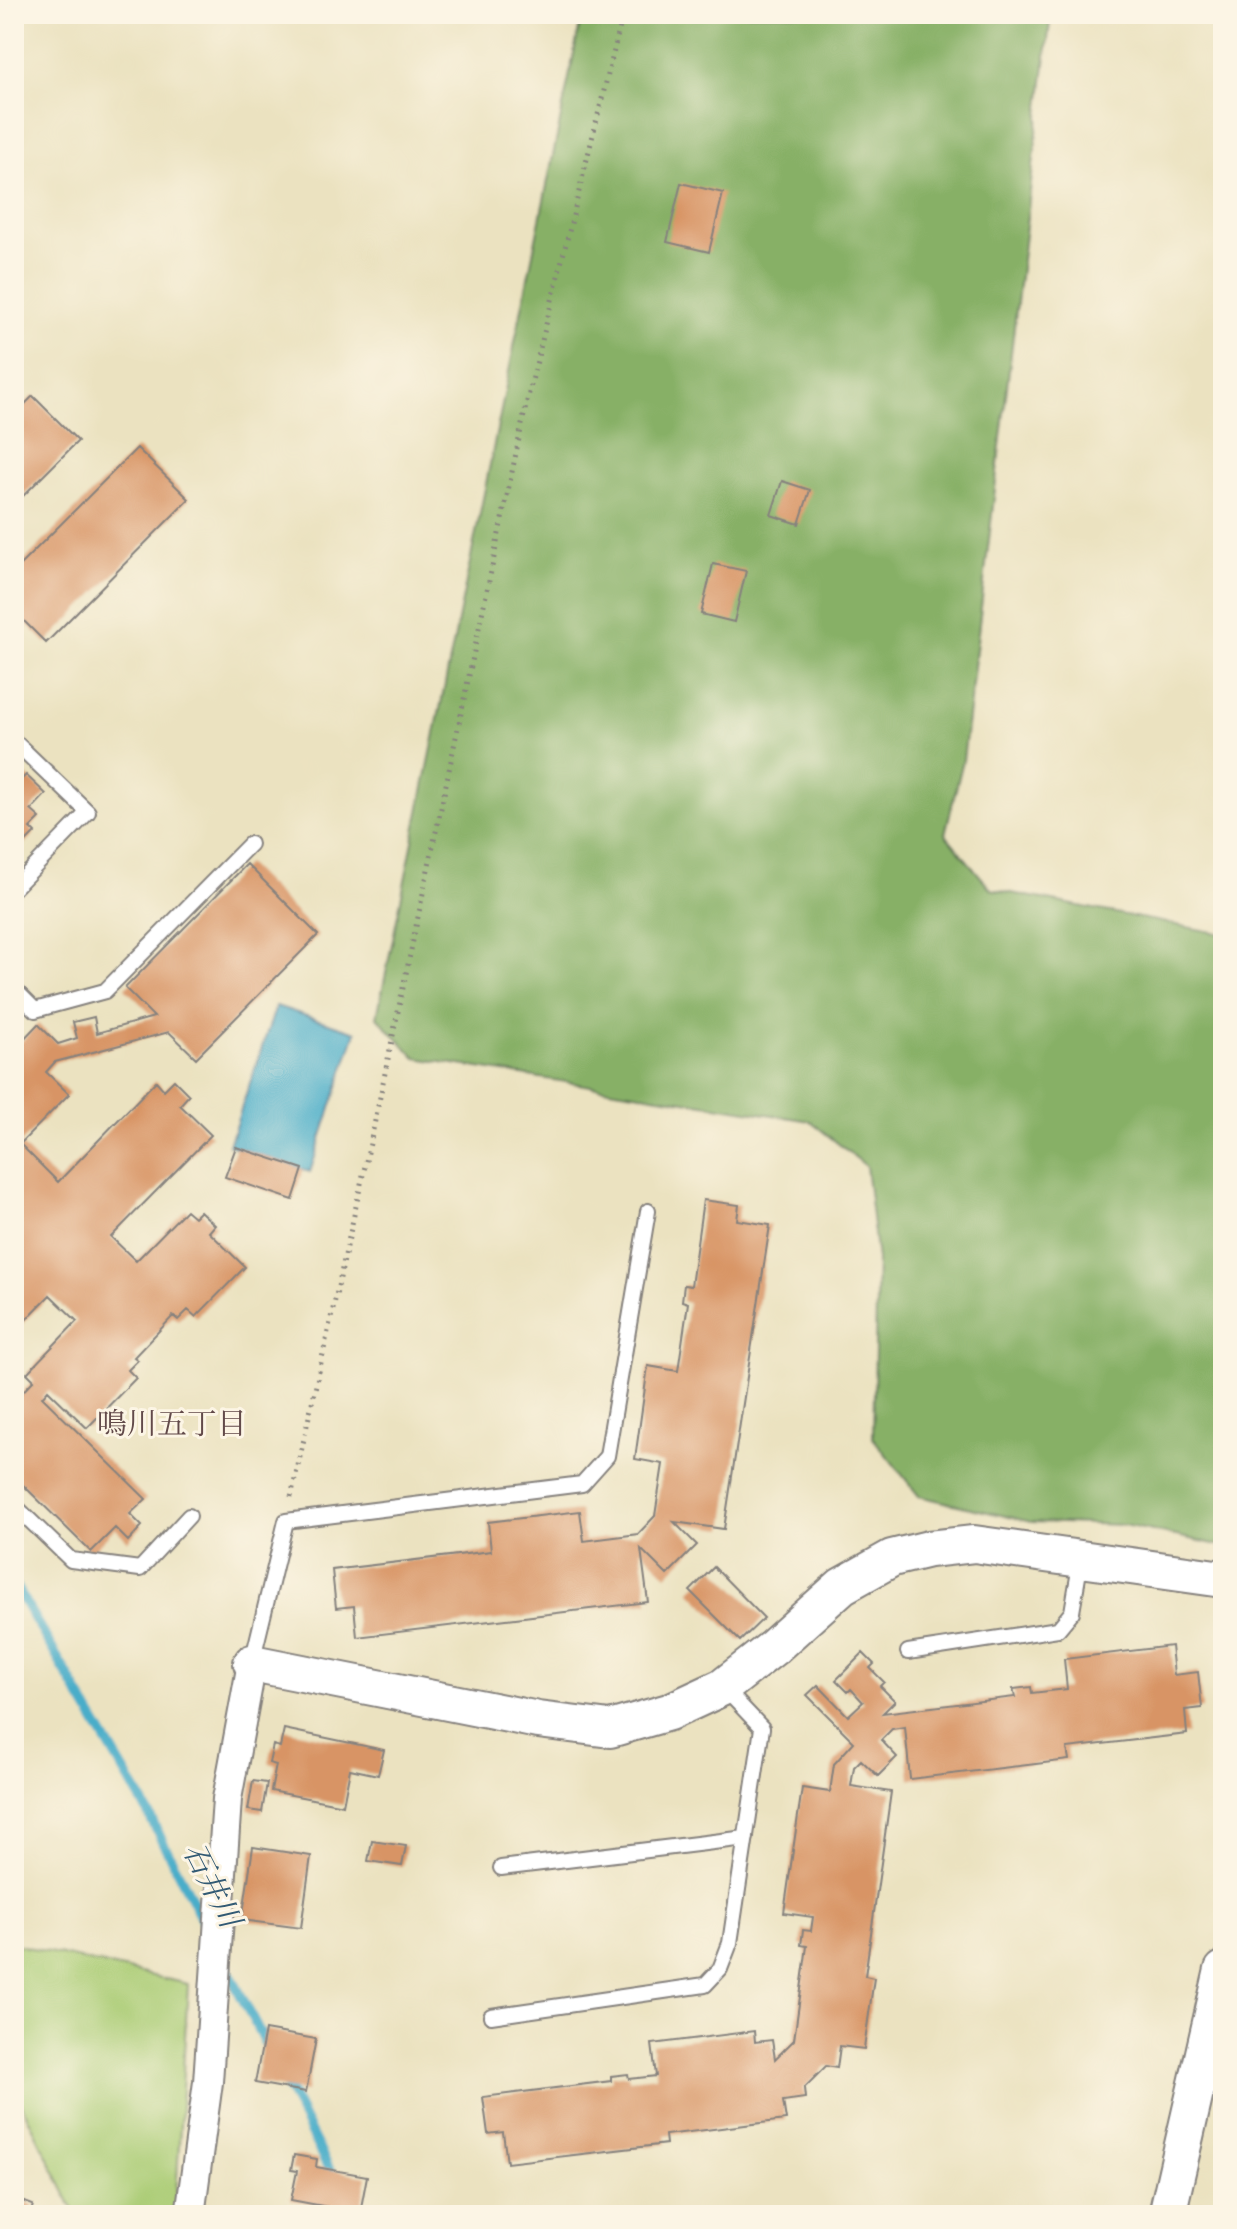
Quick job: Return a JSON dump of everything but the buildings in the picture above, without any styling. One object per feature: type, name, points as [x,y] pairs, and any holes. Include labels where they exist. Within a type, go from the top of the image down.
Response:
[{"type":"street","points":[[190,2215],[208,2082],[227,1799],[252,1663],[538,1720],[610,1729],[669,1712],[723,1687],[774,1647],[842,1586],[892,1558],[929,1549],[974,1544],[1223,1579]]},
{"type":"street","points":[[1167,2215],[1223,1970]]},
{"type":"lane","points":[[14,741],[88,812],[14,888]]},
{"type":"lane","points":[[14,989],[35,1010],[105,991],[250,844]]},
{"type":"lane","points":[[252,1663],[286,1521],[582,1484],[607,1456],[648,1211]]},
{"type":"lane","points":[[14,1505],[71,1560],[140,1569],[189,1516]]},
{"type":"lane","points":[[908,1652],[1058,1629],[1072,1612],[1081,1558]]},
{"type":"lane","points":[[491,2016],[705,1985],[720,1969],[730,1943],[762,1728],[723,1687]]},
{"type":"lane","points":[[501,1868],[746,1838]]},
{"type":"path","points":[[286,1521],[373,1130],[527,401],[623,14]]},
{"type":"green space","points":[[582,14],[1051,14],[963,760],[945,834],[991,889],[1223,934],[1223,1546],[1124,1525],[1031,1522],[919,1496],[873,1438],[877,1260],[866,1166],[810,1121],[416,1058],[377,1017]]},
{"type":"green space","points":[[14,1944],[188,1984],[175,2215],[76,2215],[14,2089]]},
{"type":"water","points":[[276,1006],[356,1032],[310,1172],[229,1145]]},
{"type":"waterway","name":"石井川","points":[[14,1584],[143,1803],[210,1935]]},
{"type":"waterway","name":"石井川","points":[[225,1964],[268,2049]]},
{"type":"waterway","name":"石井川","points":[[283,2078],[335,2181]]},
{"type":"district","name":"鳴川五丁目","points":[[172,1424]]}]
